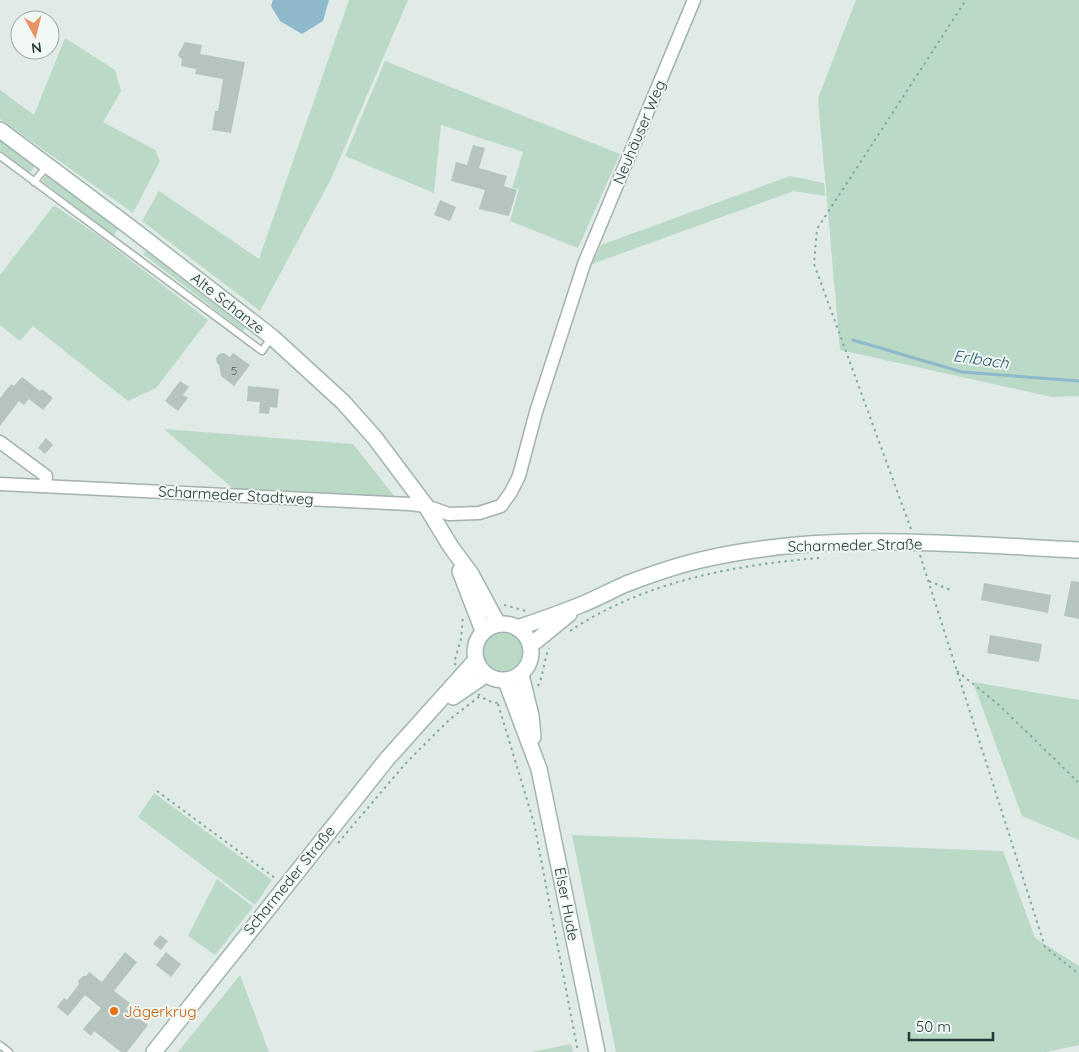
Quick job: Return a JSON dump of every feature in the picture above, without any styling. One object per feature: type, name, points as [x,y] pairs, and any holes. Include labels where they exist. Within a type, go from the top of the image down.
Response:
[{"type":"street","name":"Neuhäuser Weg","points":[[426,506],[449,514],[479,513],[501,506],[512,492],[519,476],[536,412],[584,264],[694,0]]},
{"type":"street","name":"Alte Schanze","points":[[0,130],[272,337],[343,402],[375,438],[426,506],[451,547],[471,574],[498,624]]},
{"type":"street","points":[[0,442],[46,476],[45,485]]},
{"type":"street","name":"Scharmeder Stadtweg","points":[[0,484],[426,506]]},
{"type":"street","name":"Scharmeder Straße","points":[[517,628],[580,606],[652,574],[731,553],[823,543],[916,543],[1079,550]]},
{"type":"street","name":"Alte Schanze","points":[[451,547],[483,631]]},
{"type":"street","name":"Scharmeder Straße","points":[[530,646],[580,606]]},
{"type":"street","points":[[498,624],[517,628],[526,635],[530,646],[529,664],[513,678],[491,679],[475,660],[474,648],[476,642],[483,631],[498,624]]},
{"type":"street","name":"Scharmeder Straße","points":[[154,1052],[387,759],[475,660]]},
{"type":"street","name":"Scharmeder Straße","points":[[429,713],[485,674]]},
{"type":"street","name":"Elser Hude","points":[[513,678],[532,716],[535,756],[552,829],[597,1052]]},
{"type":"lane","points":[[0,156],[262,351],[272,337]]},
{"type":"lane","points":[[34,182],[47,166]]},
{"type":"lane","points":[[0,1045],[9,1052]]},
{"type":"path","points":[[966,0],[817,230],[814,264],[916,543],[1045,947],[1079,974]]},
{"type":"path","points":[[567,634],[583,622],[635,597],[688,579],[745,566],[820,558]]},
{"type":"path","points":[[928,581],[953,591]]},
{"type":"path","points":[[537,687],[551,644]]},
{"type":"path","points":[[957,671],[999,705],[1078,782]]},
{"type":"path","points":[[336,846],[406,763],[449,720],[480,696],[498,703],[534,823],[578,1052]]},
{"type":"path","points":[[157,791],[285,885]]},
{"type":"green space","points":[[349,0],[408,0],[331,179],[260,311],[142,221],[159,191],[259,259]]},
{"type":"green space","points":[[856,0],[1079,0],[1079,396],[1052,397],[840,350],[818,98]]},
{"type":"green space","points":[[65,38],[115,70],[121,91],[103,122],[155,150],[160,161],[133,213],[0,119],[0,90],[34,115],[56,60],[60,60],[60,50]]},
{"type":"green space","points":[[385,61],[620,154],[578,248],[510,221],[519,189],[512,188],[523,152],[441,125],[434,193],[345,156]]},
{"type":"green space","points":[[0,138],[36,164],[30,173],[0,151]]},
{"type":"green space","points":[[47,174],[118,229],[113,236],[42,181]]},
{"type":"green space","points":[[790,176],[824,183],[825,196],[794,191],[592,264],[601,245]]},
{"type":"green space","points":[[54,205],[103,239],[208,320],[156,388],[128,401],[33,326],[20,341],[0,325],[0,275]]},
{"type":"green space","points":[[146,251],[245,328],[243,331],[143,254]]},
{"type":"green space","points":[[164,429],[353,444],[395,497],[237,492]]},
{"type":"green space","points":[[503,631],[518,637],[524,652],[518,667],[503,673],[488,667],[482,652],[488,637]]},
{"type":"green space","points":[[973,682],[1079,700],[1079,840],[1022,816]]},
{"type":"green space","points":[[154,793],[272,880],[255,905],[138,817]]},
{"type":"green space","points":[[572,835],[1003,851],[1035,938],[1079,966],[1079,1045],[1046,1052],[616,1052]]},
{"type":"green space","points":[[217,879],[253,907],[215,955],[188,936]]},
{"type":"green space","points":[[240,975],[269,1052],[178,1052]]},
{"type":"green space","points":[[571,1044],[573,1052],[532,1052]]},
{"type":"water","points":[[273,0],[329,0],[323,21],[302,34],[280,21],[271,6]]},
{"type":"building","points":[[185,42],[202,45],[200,54],[245,62],[231,133],[212,130],[215,111],[218,111],[223,79],[195,74],[196,69],[181,66],[182,59],[178,56]]},
{"type":"building","points":[[473,145],[485,148],[479,168],[507,176],[504,186],[517,190],[509,216],[479,209],[485,190],[451,181],[456,162],[467,165]]},
{"type":"building","points":[[440,200],[456,207],[450,221],[434,215]]},
{"type":"building","points":[[224,353],[230,357],[233,353],[250,365],[234,386],[221,376],[217,363],[216,358],[219,354]]},
{"type":"building","points":[[22,377],[53,398],[43,410],[29,399],[24,405],[19,401],[0,426],[0,398],[11,384],[14,386]]},
{"type":"building","points":[[180,381],[189,387],[183,395],[188,398],[178,411],[165,401]]},
{"type":"building","points":[[248,386],[279,389],[277,408],[270,407],[269,414],[259,413],[260,402],[247,401]]},
{"type":"building","points":[[46,438],[53,445],[45,454],[38,448]]},
{"type":"building","points":[[1071,581],[1079,582],[1079,619],[1064,616]]},
{"type":"building","points":[[984,583],[1051,595],[1048,613],[981,600]]},
{"type":"building","points":[[990,635],[1042,644],[1039,662],[987,653]]},
{"type":"building","points":[[160,935],[168,941],[161,950],[153,944]]},
{"type":"building","name":"Jägerkrug","points":[[125,952],[137,962],[114,991],[130,1003],[126,1009],[148,1025],[127,1052],[121,1052],[94,1031],[91,1036],[83,1029],[101,1008],[85,995],[68,1016],[57,1007],[64,998],[67,1000],[79,984],[78,981],[89,972],[102,982]]},
{"type":"building","points":[[166,952],[181,964],[171,977],[156,965]]},
{"type":"waterway","name":"Erlbach","points":[[853,340],[962,372],[1079,381]]},
{"type":"place","name":"Jägerkrug","points":[[114,1011]]}]
